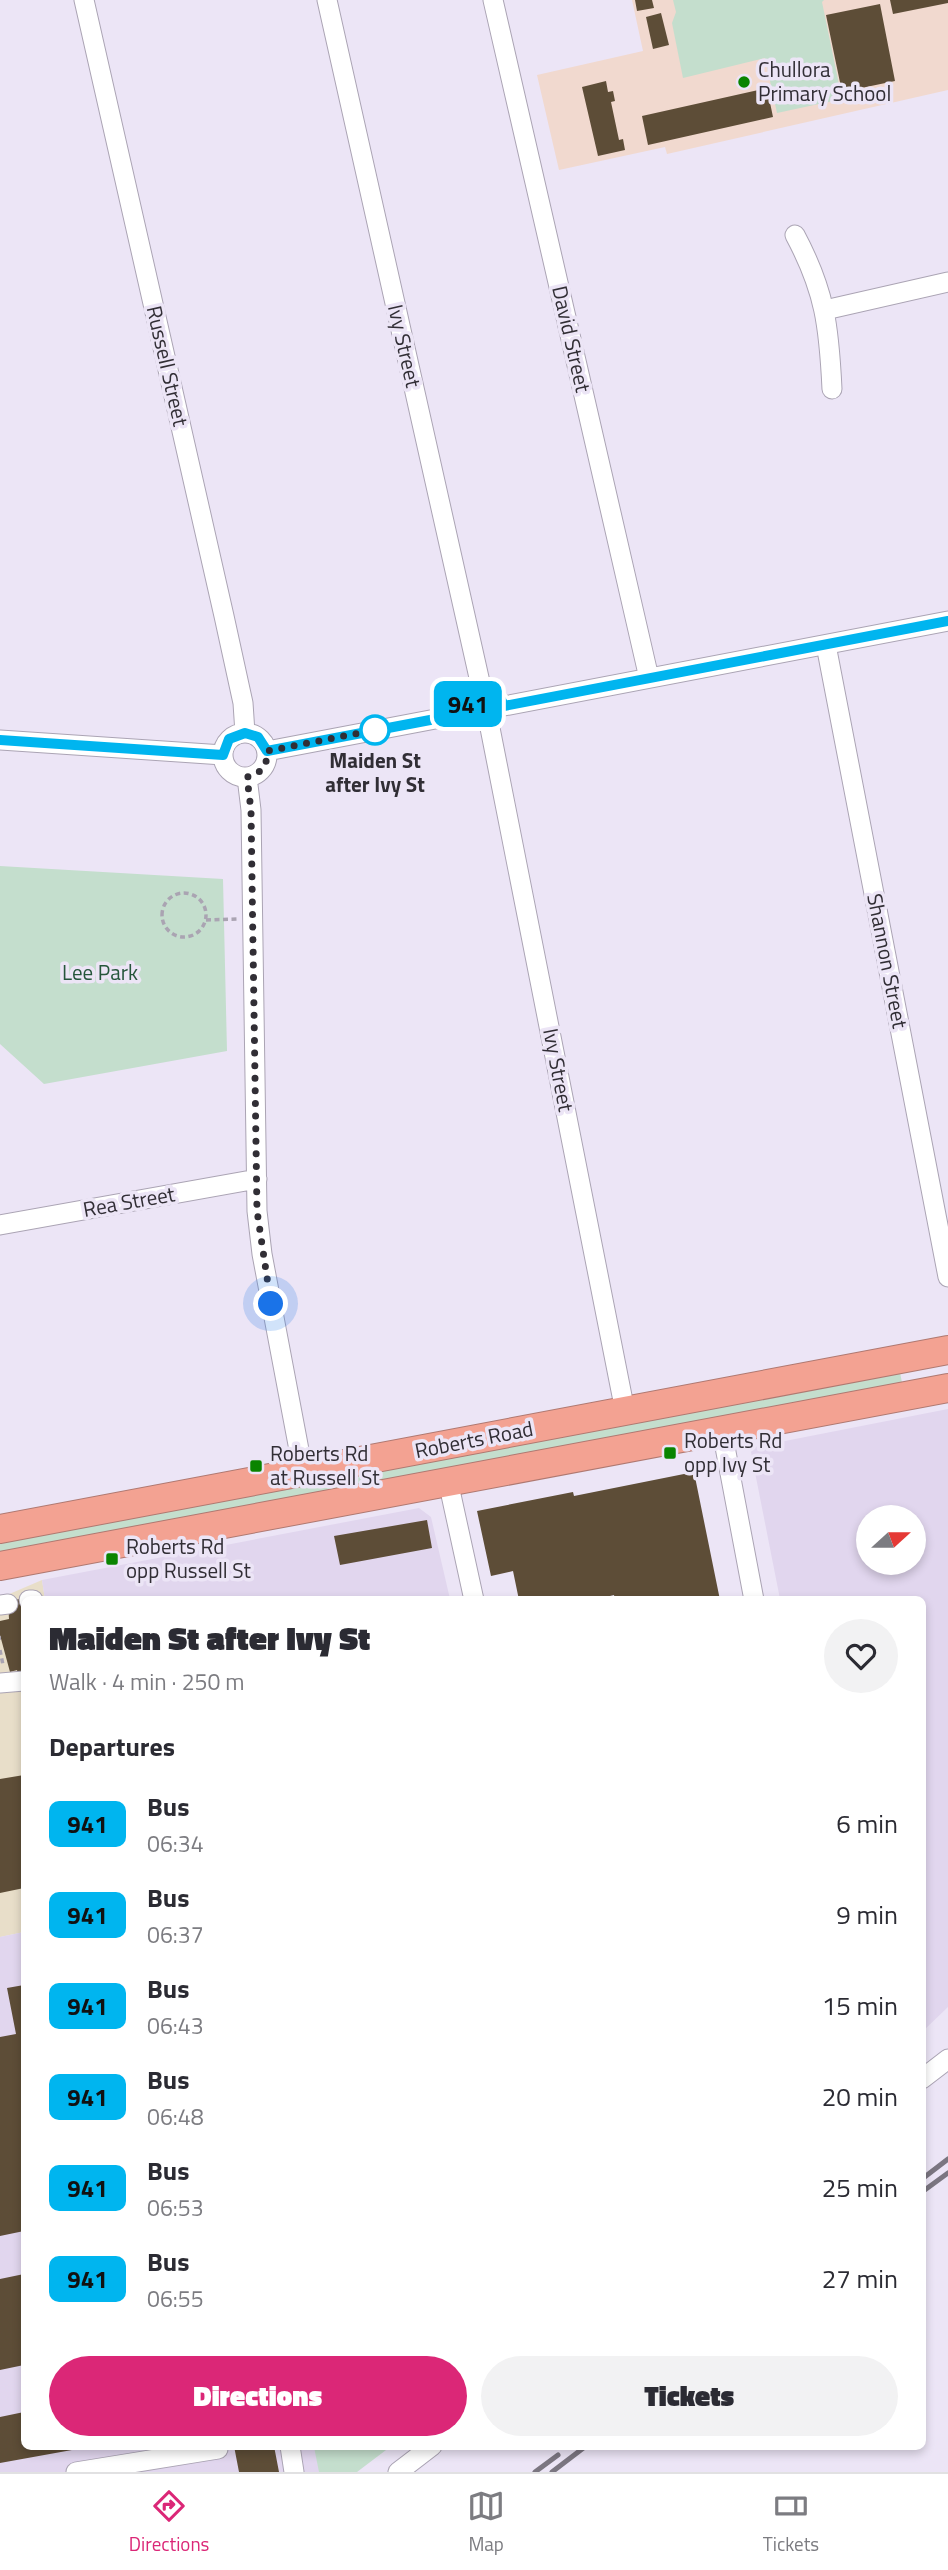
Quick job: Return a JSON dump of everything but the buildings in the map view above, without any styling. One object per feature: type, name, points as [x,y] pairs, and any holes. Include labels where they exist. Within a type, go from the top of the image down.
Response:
[{"type":"highway","name":"Roberts Road","points":[[0,1529],[948,1350]]},
{"type":"highway","name":"Roberts Road","points":[[0,1566],[948,1388]]},
{"type":"street","name":"Russell Street","points":[[84,0],[224,616],[243,704],[245,733]]},
{"type":"street","name":"Ivy Street","points":[[327,0],[482,691]]},
{"type":"street","name":"David Street","points":[[493,0],[649,678]]},
{"type":"street","points":[[795,235],[816,279],[825,310],[832,389]]},
{"type":"street","points":[[825,310],[948,282]]},
{"type":"street","points":[[504,706],[948,621]]},
{"type":"street","name":"Shannon Street","points":[[825,645],[948,1277]]},
{"type":"street","points":[[482,691],[494,692],[504,706],[500,722],[490,728],[478,727],[469,719],[467,713],[468,701],[482,691]]},
{"type":"street","points":[[267,751],[467,713]]},
{"type":"street","name":"Ivy Street","points":[[490,728],[625,1411]]},
{"type":"street","points":[[245,733],[258,737],[267,751],[263,768],[256,775],[247,777],[236,776],[230,772],[225,766],[223,755],[229,739],[245,733]]},
{"type":"street","points":[[0,740],[223,755]]},
{"type":"street","points":[[247,777],[251,810],[257,1179],[262,1254],[303,1471]]},
{"type":"street","name":"Rea Street","points":[[0,1225],[257,1179]]},
{"type":"street","points":[[722,1431],[753,1596]]},
{"type":"street","points":[[447,1481],[473,1596]]},
{"type":"street","points":[[0,1683],[21,1681]]},
{"type":"street","points":[[926,2076],[948,2059]]},
{"type":"street","points":[[76,2472],[157,2466],[214,2450]]},
{"type":"street","points":[[291,2450],[294,2472]]},
{"type":"street","points":[[398,2472],[427,2450]]},
{"type":"path","points":[[181,892],[188,893],[200,900],[206,912],[206,920],[198,933],[191,937],[175,936],[164,926],[162,911],[168,899],[181,892]]},
{"type":"path","points":[[206,920],[253,918]]},
{"type":"path","points":[[0,1650],[4,1656],[4,1668],[0,1669]]},
{"type":"shaded area","name":"Chullora Primary School","points":[[632,0],[948,0],[948,90],[667,154],[665,147],[559,170],[537,75],[643,51]]},
{"type":"shaded area","points":[[948,1409],[948,2007],[926,2028],[926,1596],[779,1596],[751,1452],[755,1447]]},
{"type":"shaded area","points":[[419,1508],[431,1517],[449,1596],[44,1596],[42,1580]]},
{"type":"shaded area","points":[[42,1580],[45,1596],[21,1596],[21,1933],[0,1937],[0,1598]]},
{"type":"shaded area","points":[[21,1933],[21,2450],[383,2450],[353,2472],[0,2472],[0,1937]]},
{"type":"green space","points":[[673,0],[824,0],[822,2],[842,99],[777,113],[765,58],[683,78],[672,23],[676,12]]},
{"type":"green space","name":"Lee Park","points":[[0,866],[223,879],[227,1051],[44,1084],[0,1044]]},
{"type":"green space","points":[[900,1372],[902,1383],[0,1552],[0,1541]]},
{"type":"green space","points":[[315,2450],[386,2450],[357,2472],[319,2472]]},
{"type":"railway","points":[[926,2176],[948,2159]]},
{"type":"railway","points":[[926,2189],[948,2173]]},
{"type":"railway","points":[[552,2472],[581,2450]]},
{"type":"railway","points":[[535,2472],[558,2455]]},
{"type":"bus line","name":"941","points":[[0,740],[223,755],[229,739],[239,733],[245,733],[258,737],[265,744],[267,751],[467,713],[468,701],[482,691],[494,692],[504,706],[948,621]]},
{"type":"place","name":"Chullora Primary School","points":[[744,82]]},
{"type":"place","name":"Maiden St after Ivy St","points":[[375,730]]},
{"type":"place","name":"Roberts Rd opp Ivy St","points":[[670,1453]]},
{"type":"place","name":"Roberts Rd at Russell St","points":[[256,1466]]},
{"type":"place","name":"Roberts Rd opp Russell St","points":[[112,1559]]},
{"type":"route","points":[[271,1304],[257,1211],[251,810],[247,777],[256,775],[263,768],[267,751],[375,730]]}]
